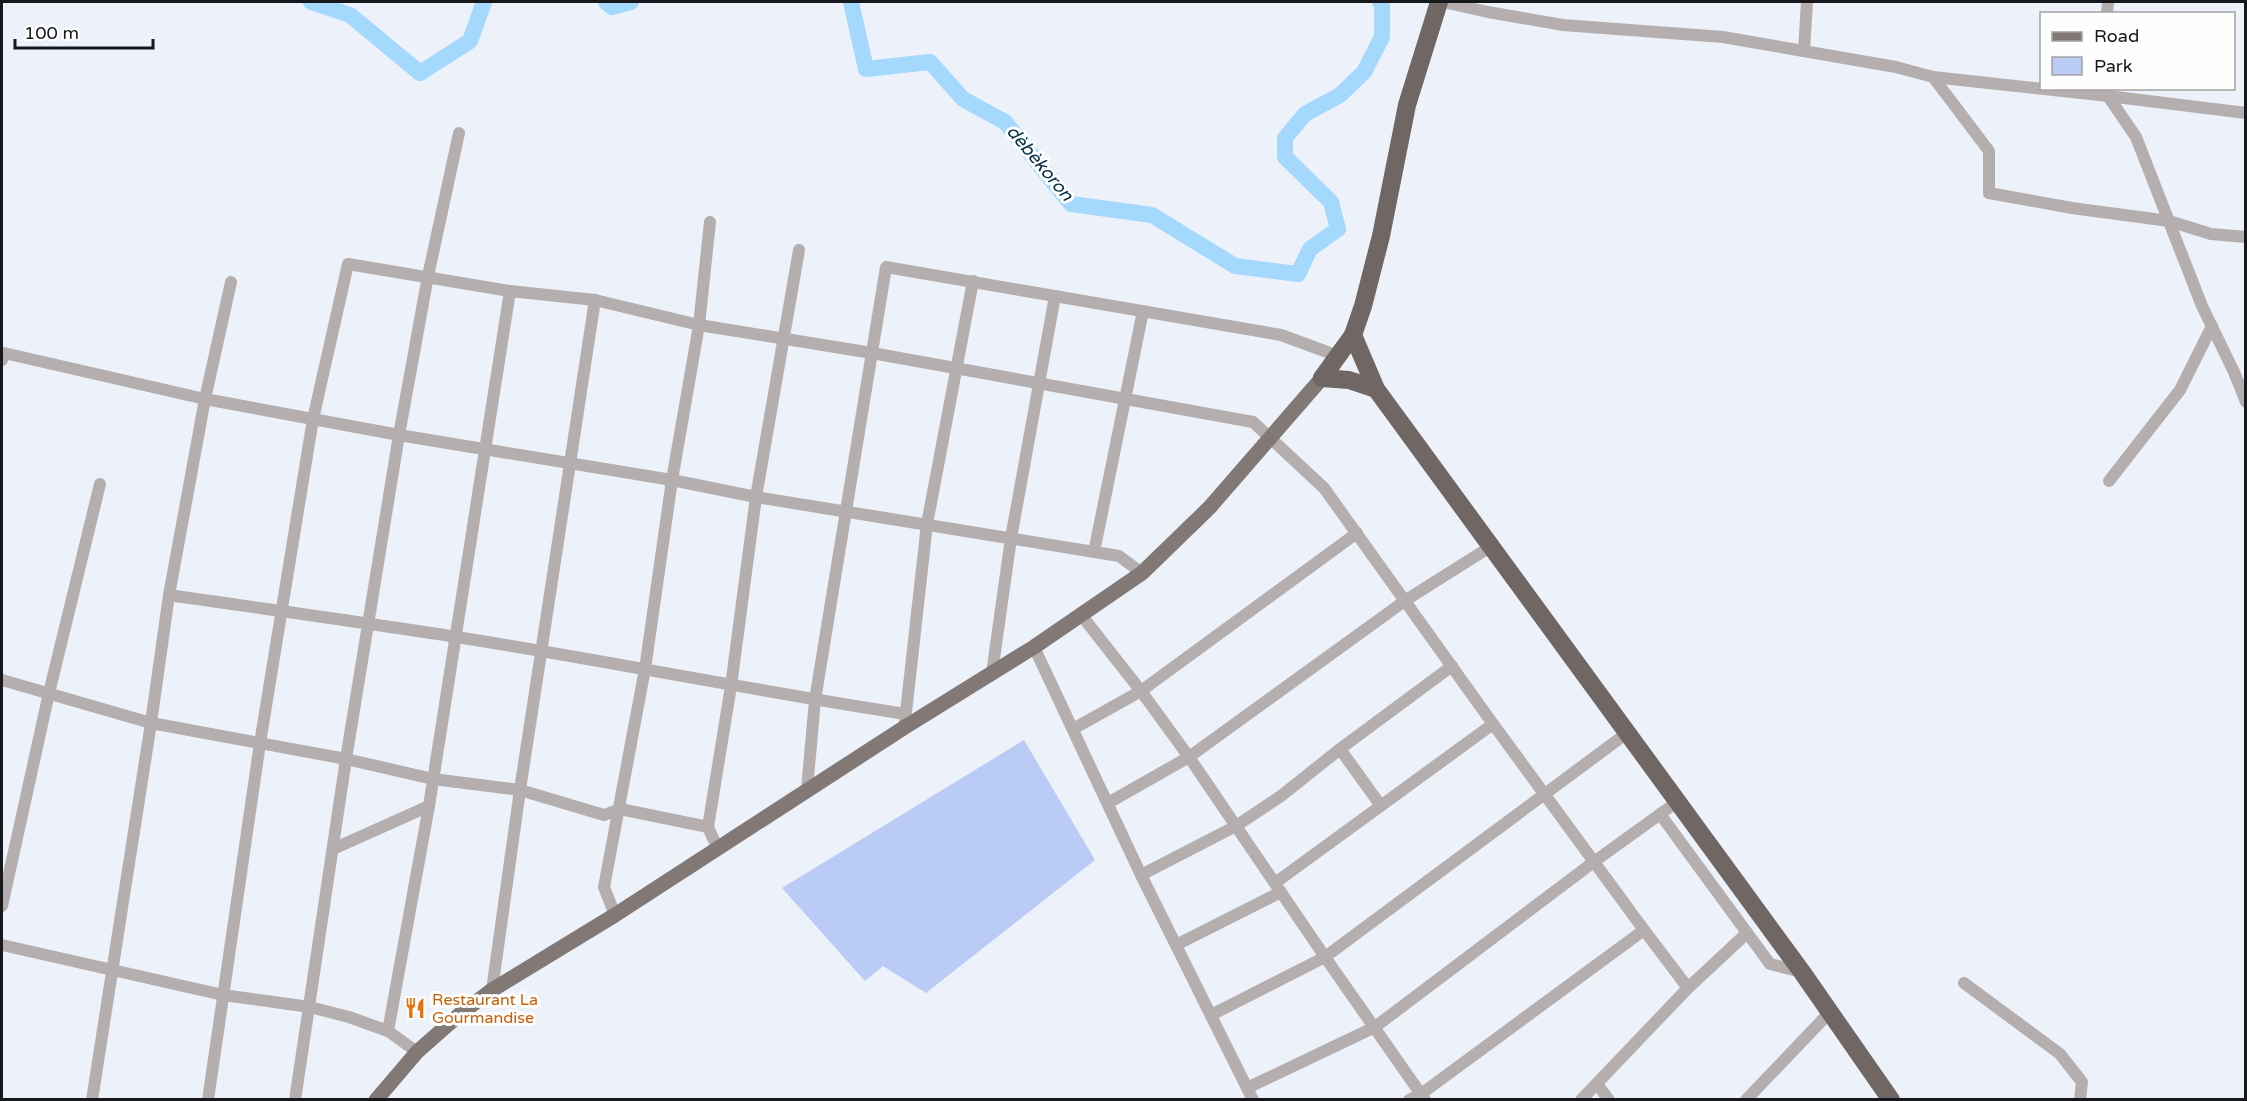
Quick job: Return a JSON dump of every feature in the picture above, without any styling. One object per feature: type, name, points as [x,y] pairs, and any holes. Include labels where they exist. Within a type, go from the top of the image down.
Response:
[{"type":"highway","points":[[1376,389],[1349,381],[1322,378],[1353,335],[1381,236],[1405,113],[1441,2]]},
{"type":"highway","points":[[1353,335],[1376,389],[1802,972],[1891,1100]]},
{"type":"main road","points":[[376,1100],[417,1052],[459,1014],[492,990],[615,915],[807,789],[905,720],[992,673],[1034,647],[1142,573],[1210,507],[1322,378]]},
{"type":"street","points":[[1441,2],[1563,25],[1723,37],[1896,67],[1933,78],[2040,87]]},
{"type":"street","points":[[1804,51],[1807,2]]},
{"type":"street","points":[[1933,78],[1989,151],[1989,193],[2072,208],[2169,221],[2211,234],[2246,237]]},
{"type":"street","points":[[2069,90],[2246,113]]},
{"type":"street","points":[[2103,93],[2136,137],[2212,326],[2246,402]]},
{"type":"street","points":[[295,1100],[346,759],[370,625],[399,435],[428,276],[459,133]]},
{"type":"street","points":[[615,915],[604,886],[645,669],[672,480],[699,325],[710,222]]},
{"type":"street","points":[[717,848],[708,827],[731,686],[756,497],[800,250]]},
{"type":"street","points":[[208,1100],[260,743],[313,419],[348,264],[510,291],[596,300],[699,325],[872,353],[1252,422],[1324,488],[1493,724],[1688,988]]},
{"type":"street","points":[[807,789],[815,700],[848,511],[886,267],[1281,335],[1338,356]]},
{"type":"street","points":[[169,596],[456,637],[815,700],[905,720],[927,524],[973,281]]},
{"type":"street","points":[[92,1100],[169,596],[205,399],[231,282]]},
{"type":"street","points":[[388,1031],[429,806],[510,291]]},
{"type":"street","points":[[992,673],[1011,538],[1037,383],[1055,296]]},
{"type":"street","points":[[492,990],[520,790],[596,300]]},
{"type":"street","points":[[1094,552],[1143,311]]},
{"type":"street","points":[[2109,482],[2180,390],[2212,326]]},
{"type":"street","points":[[2,360],[4,353],[205,399],[399,435],[672,480],[756,497],[1119,556],[1142,573]]},
{"type":"street","points":[[2,906],[49,693],[100,484]]},
{"type":"street","points":[[1073,729],[1141,691],[1357,533]]},
{"type":"street","points":[[1108,803],[1189,757],[1406,600],[1490,548]]},
{"type":"street","points":[[1082,615],[1189,757],[1423,1097]]},
{"type":"street","points":[[1034,647],[1141,875],[1250,1094],[1375,1027],[1677,802]]},
{"type":"street","points":[[1141,875],[1236,826],[1281,796],[1452,666]]},
{"type":"street","points":[[2,680],[151,723],[346,759],[433,779],[520,790],[604,815],[620,809],[708,827]]},
{"type":"street","points":[[1176,945],[1278,888],[1381,806],[1493,724]]},
{"type":"street","points":[[1211,1015],[1325,957],[1627,733]]},
{"type":"street","points":[[1340,749],[1381,806]]},
{"type":"street","points":[[333,849],[429,806]]},
{"type":"street","points":[[1660,814],[1770,964],[1802,972]]},
{"type":"street","points":[[1409,1100],[1423,1097],[1644,930]]},
{"type":"street","points":[[1581,1100],[1688,988],[1747,933]]},
{"type":"street","points":[[2,945],[223,995],[310,1007],[349,1017],[388,1031],[417,1052]]},
{"type":"street","points":[[1964,983],[2060,1054],[2082,1082],[2080,1100]]},
{"type":"street","points":[[1746,1100],[1829,1013]]},
{"type":"street","points":[[1597,1084],[1609,1100]]},
{"type":"green space","points":[[1024,740],[1095,860],[926,993],[883,966],[865,981],[782,888]]},
{"type":"waterway","name":"dèbèkoron","points":[[311,2],[350,15],[420,73],[470,41],[484,2]]},
{"type":"waterway","name":"dèbèkoron","points":[[606,2],[612,7],[631,2]]},
{"type":"waterway","name":"dèbèkoron","points":[[851,2],[866,69],[930,62],[963,99],[1005,122],[1071,204],[1152,215],[1235,266],[1298,274],[1310,249],[1338,229],[1331,202],[1285,157],[1285,138],[1305,114],[1340,95],[1364,72],[1382,37],[1380,2]]},
{"type":"place","name":"Restaurant La Gourmandise","points":[[415,1008]]}]
